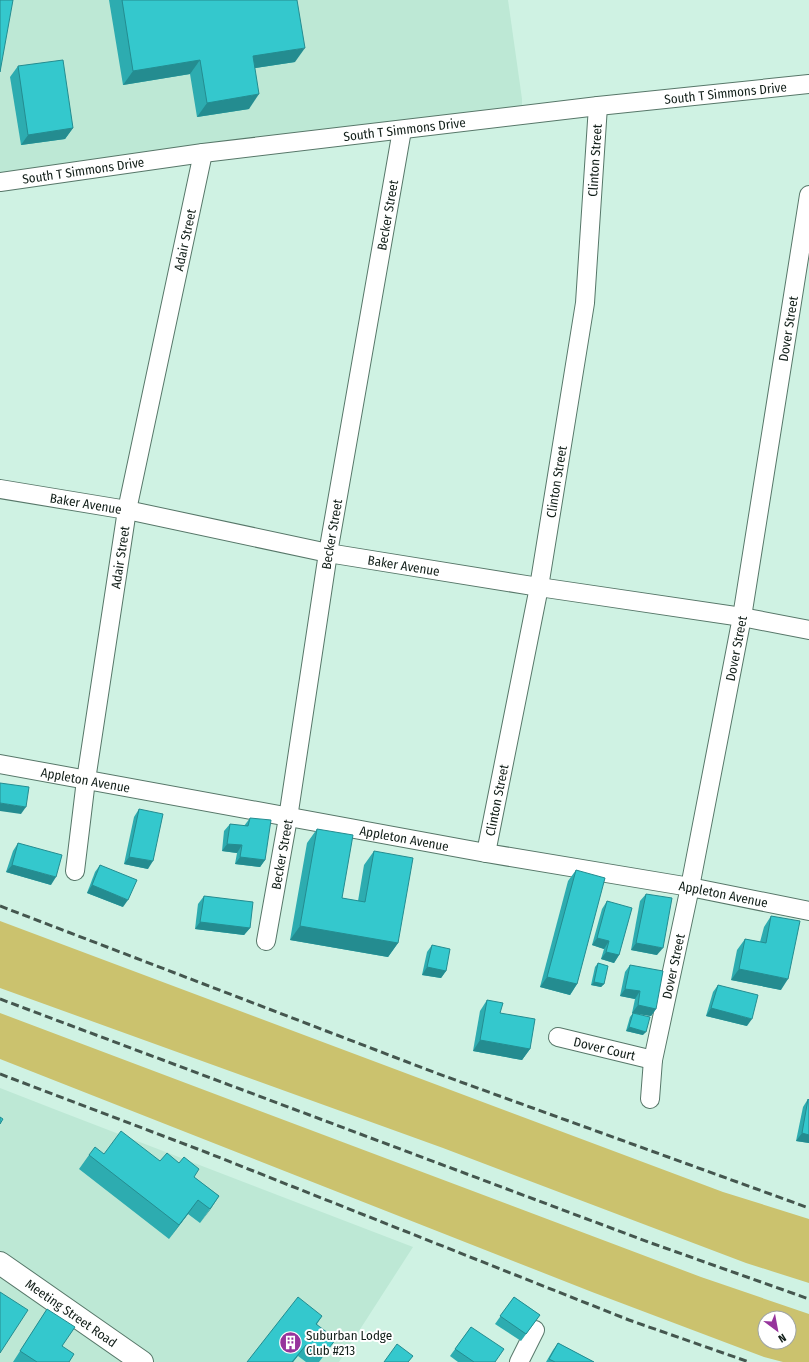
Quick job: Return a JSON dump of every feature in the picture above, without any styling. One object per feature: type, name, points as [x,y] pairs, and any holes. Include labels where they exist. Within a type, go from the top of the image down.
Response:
[{"type":"street","name":"South T Simmons Drive","points":[[0,182],[204,153],[598,106],[809,84]]},
{"type":"street","name":"Clinton Street","points":[[486,853],[539,587],[585,304],[598,106]]},
{"type":"street","name":"Becker Street","points":[[266,941],[288,818],[328,554],[402,130]]},
{"type":"street","name":"Adair Street","points":[[75,871],[86,780],[127,510],[204,153]]},
{"type":"street","name":"Dover Street","points":[[650,1099],[653,1060],[690,887],[742,617],[809,195]]},
{"type":"street","name":"Baker Avenue","points":[[0,489],[127,510],[328,554],[742,617],[809,630]]},
{"type":"street","name":"Appleton Avenue","points":[[0,764],[288,818],[690,887],[809,911]]},
{"type":"street","name":"Dover Court","points":[[558,1037],[653,1060]]},
{"type":"street","name":"Meeting Street Road","points":[[0,1263],[142,1362]]},
{"type":"street","points":[[519,1362],[535,1330]]},
{"type":"shaded area","points":[[0,0],[508,0],[522,99],[522,115],[0,182]]},
{"type":"shaded area","points":[[0,921],[723,1192],[809,1219],[809,1283],[746,1263],[443,1148],[0,988]]},
{"type":"shaded area","points":[[0,1013],[701,1277],[809,1314],[809,1362],[783,1362],[764,1357],[592,1292],[0,1059]]},
{"type":"shaded area","points":[[0,1088],[413,1247],[339,1362],[0,1362]]},
{"type":"building","points":[[0,0],[13,0],[0,72]]},
{"type":"building","points":[[122,0],[297,0],[305,48],[253,56],[259,94],[207,103],[200,60],[133,71]]},
{"type":"building","points":[[63,60],[73,128],[28,135],[18,66]]},
{"type":"building","points":[[0,783],[29,787],[26,807],[0,803]]},
{"type":"building","points":[[139,809],[163,814],[153,861],[129,857]]},
{"type":"building","points":[[250,818],[271,820],[265,860],[240,857],[242,845],[227,844],[230,824],[248,826]]},
{"type":"building","points":[[317,829],[353,835],[342,898],[365,902],[374,851],[413,858],[398,943],[300,926]]},
{"type":"building","points":[[18,843],[62,855],[56,877],[12,865]]},
{"type":"building","points":[[100,865],[137,880],[128,900],[92,885]]},
{"type":"building","points":[[576,870],[605,878],[577,984],[547,977]]},
{"type":"building","points":[[646,894],[672,898],[663,948],[636,943]]},
{"type":"building","points":[[204,896],[253,902],[250,928],[200,922]]},
{"type":"building","points":[[607,901],[632,908],[619,955],[606,952],[609,941],[597,938]]},
{"type":"building","points":[[771,916],[800,921],[788,979],[739,969],[745,939],[766,943]]},
{"type":"building","points":[[432,945],[450,949],[446,971],[427,967]]},
{"type":"building","points":[[598,963],[608,966],[604,984],[594,982]]},
{"type":"building","points":[[630,965],[663,971],[656,1009],[638,1005],[640,991],[625,989]]},
{"type":"building","points":[[718,985],[758,995],[752,1019],[711,1008]]},
{"type":"building","points":[[487,1000],[503,1003],[500,1013],[535,1019],[530,1049],[480,1040]]},
{"type":"building","points":[[633,1013],[650,1017],[646,1032],[629,1027]]},
{"type":"building","points":[[808,1099],[809,1100],[809,1135],[802,1133]]},
{"type":"building","points":[[0,1117],[3,1119],[0,1124]]},
{"type":"building","points":[[121,1131],[160,1161],[167,1153],[179,1163],[184,1157],[199,1169],[194,1177],[219,1196],[210,1209],[198,1200],[179,1225],[89,1155],[95,1147],[104,1154]]},
{"type":"building","points":[[0,1292],[28,1310],[0,1353]]},
{"type":"building","name":"Suburban Lodge Club #213","points":[[298,1297],[322,1316],[316,1324],[336,1339],[322,1357],[306,1345],[292,1362],[247,1362]]},
{"type":"building","points":[[514,1297],[540,1315],[526,1334],[500,1316]]},
{"type":"building","points":[[47,1309],[75,1327],[62,1346],[74,1354],[69,1362],[37,1362],[20,1351]]},
{"type":"building","points":[[471,1327],[504,1349],[495,1362],[474,1362],[455,1349]]},
{"type":"building","points":[[558,1343],[594,1362],[555,1362],[549,1359]]},
{"type":"building","points":[[397,1344],[413,1356],[408,1362],[384,1362]]},
{"type":"railway","points":[[0,906],[436,1073],[809,1208]]},
{"type":"railway","points":[[0,999],[651,1243],[809,1299]]},
{"type":"railway","points":[[0,1074],[208,1153],[629,1320],[749,1362]]},
{"type":"place","name":"Suburban Lodge Club #213","points":[[291,1342]]}]
